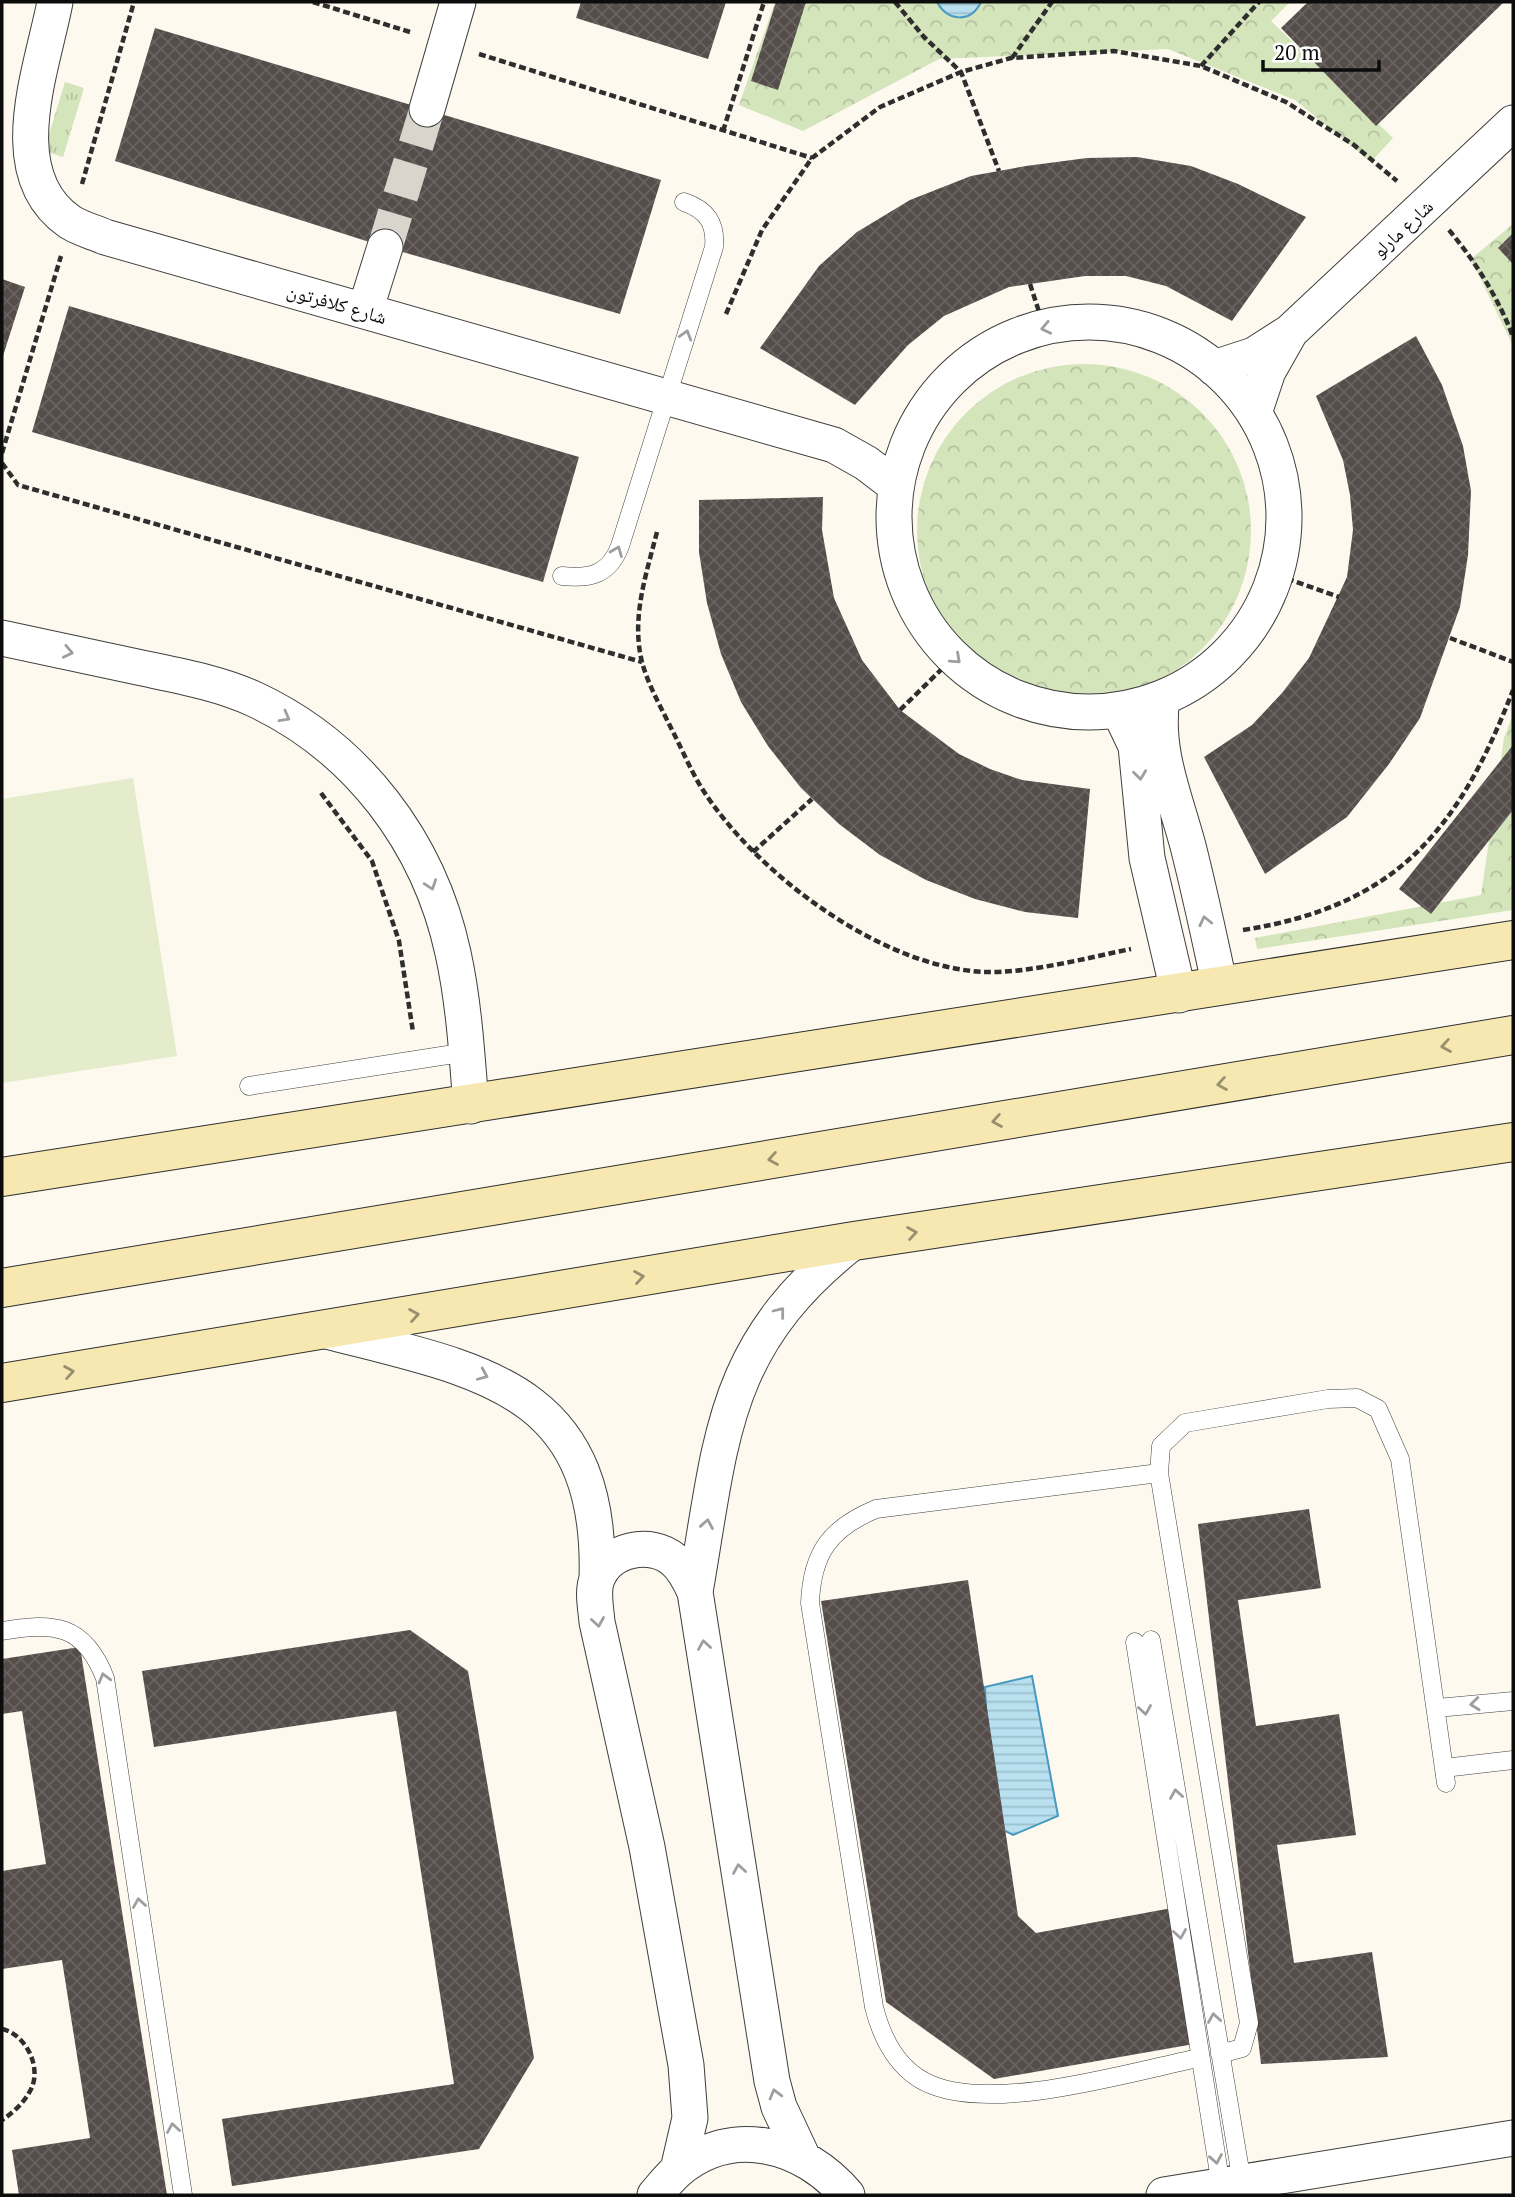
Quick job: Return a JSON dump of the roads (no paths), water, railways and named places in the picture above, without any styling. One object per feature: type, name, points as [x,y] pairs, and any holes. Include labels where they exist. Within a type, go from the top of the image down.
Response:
[{"type":"main road","points":[[2,1177],[1179,995],[1513,940]]},
{"type":"main road","points":[[2,1288],[1513,1035]]},
{"type":"main road","points":[[2,1383],[854,1241],[1513,1143]]},
{"type":"street","name":"شارع كلافرتون","points":[[55,2],[31,105],[29,159],[37,184],[51,206],[71,223],[105,237],[834,445],[866,463],[895,485]]},
{"type":"street","points":[[427,109],[458,2]]},
{"type":"street","name":"شارع مارلو","points":[[1214,368],[1254,355],[1290,332],[1513,123]]},
{"type":"street","points":[[365,312],[385,247]]},
{"type":"street","points":[[1089,322],[1134,328],[1177,343],[1214,368],[1255,413],[1278,465],[1285,520],[1277,575],[1252,627],[1236,645],[1212,670],[1161,699],[1119,710],[1074,712],[1030,703],[989,685],[953,658],[929,628],[910,596],[898,560],[893,522],[895,485],[913,431],[936,395],[967,364],[1003,341],[1044,327],[1089,322]]},
{"type":"street","name":"شارع مارلو","points":[[1255,413],[1268,371],[1290,332]]},
{"type":"street","name":"شارع كلافرتون","points":[[834,445],[874,442],[913,431]]},
{"type":"street","points":[[2,638],[197,680],[253,699],[309,730],[358,771],[398,821],[429,876],[453,951],[467,1052],[471,1106]]},
{"type":"street","points":[[1161,699],[1161,751],[1188,844],[1220,987]]},
{"type":"street","points":[[1119,710],[1136,746],[1147,858],[1179,995]]},
{"type":"street","points":[[803,2156],[779,2108],[772,2081],[695,1592],[722,1437],[732,1398],[748,1360],[793,1294],[854,1241]]},
{"type":"street","points":[[323,1330],[461,1366],[503,1384],[541,1411],[569,1447],[589,1488],[598,1533],[597,1622],[647,1847],[686,2064],[690,2118],[666,2183]]},
{"type":"street","points":[[597,1579],[610,1560],[631,1550],[653,1549],[674,1560],[695,1592]]},
{"type":"street","points":[[1164,2195],[1513,2138]]},
{"type":"street","points":[[666,2183],[706,2154],[738,2145],[771,2146],[803,2156],[830,2175],[847,2195]]},
{"type":"lane","points":[[562,576],[590,577],[604,572],[615,560],[714,239],[709,218],[698,207],[684,202]]},
{"type":"lane","points":[[249,1086],[467,1052]]},
{"type":"lane","points":[[1220,2053],[1242,2048],[1249,2023],[1159,1473],[1161,1446],[1185,1423],[1328,1399],[1357,1398],[1378,1409],[1399,1459],[1445,1775],[1513,1760]]},
{"type":"lane","points":[[1159,1473],[876,1509],[853,1519],[834,1534],[819,1555],[811,1578],[810,1603],[874,2007],[880,2032],[893,2053],[909,2071],[931,2085],[957,2092],[984,2094],[1038,2091],[1199,2058]]},
{"type":"lane","points":[[2,1631],[55,1627],[79,1636],[96,1654],[105,1678],[183,2195]]},
{"type":"lane","points":[[1143,1641],[1220,2053],[1231,2184],[1199,2058],[1143,1641]]},
{"type":"lane","points":[[1437,1708],[1513,1700]]},
{"type":"water","points":[[937,2],[981,2],[971,14],[959,17],[947,13]]},
{"type":"water","points":[[1032,1676],[1058,1816],[1013,1835],[980,1818],[989,1777],[985,1687]]},
{"type":"tunnel","points":[[385,247],[427,109]]}]
